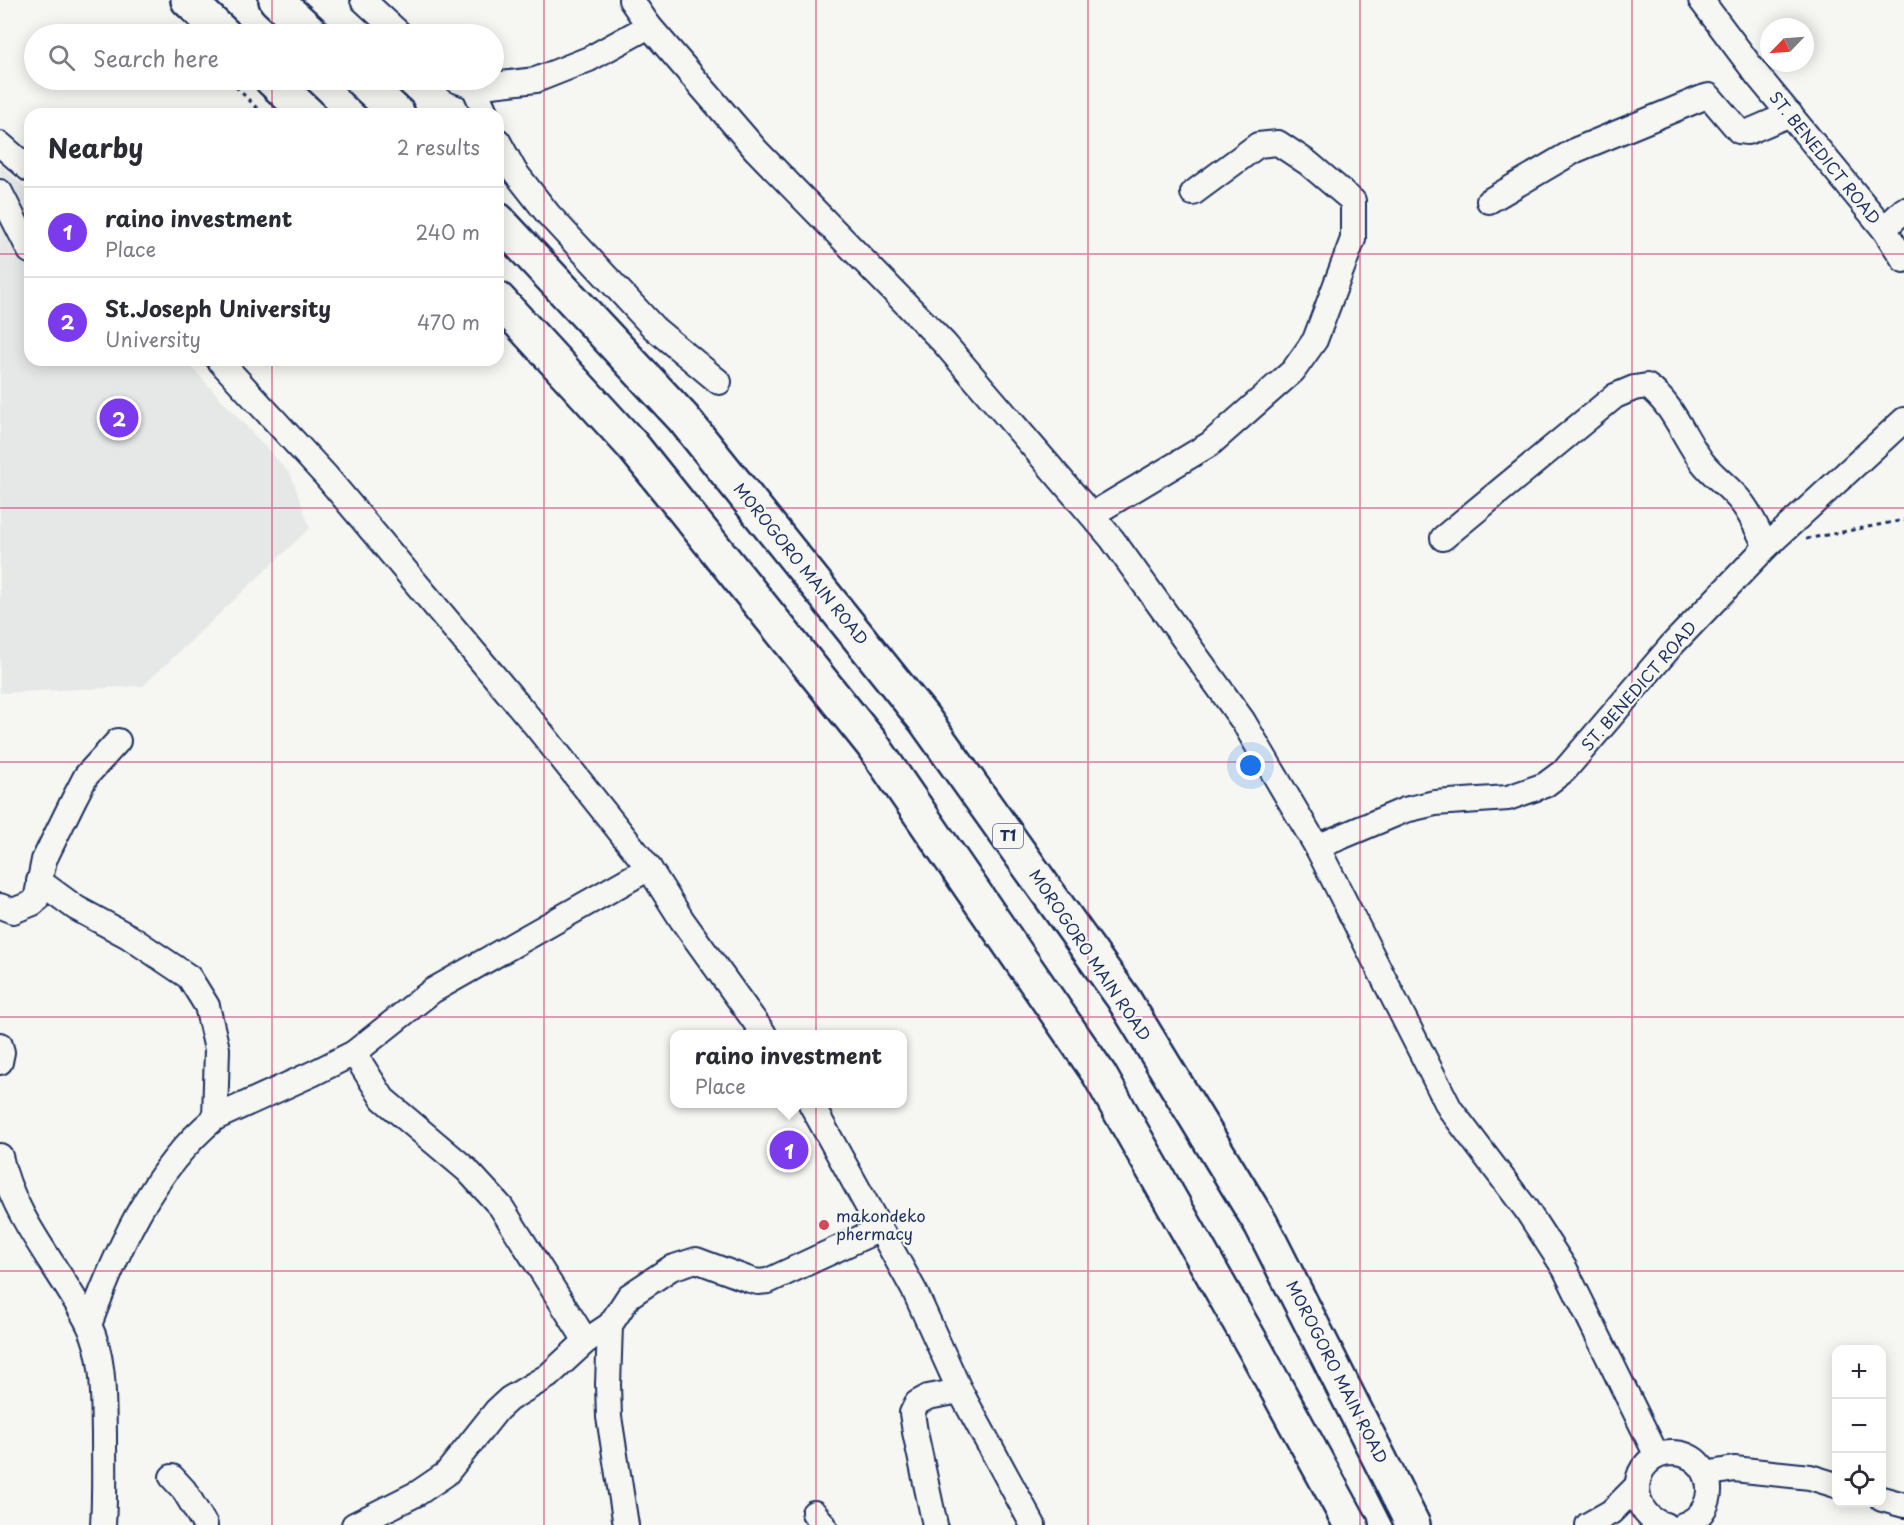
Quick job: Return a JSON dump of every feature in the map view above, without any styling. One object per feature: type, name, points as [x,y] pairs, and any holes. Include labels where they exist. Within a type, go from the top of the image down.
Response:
[{"type":"highway","points":[[188,0],[213,24]]},
{"type":"highway","points":[[276,0],[302,24]]},
{"type":"highway","points":[[283,90],[302,108]]},
{"type":"highway","points":[[372,90],[391,108]]},
{"type":"highway","name":"MOROGORO MAIN ROAD","points":[[504,226],[690,427],[924,718],[1123,998],[1261,1224],[1413,1525]]},
{"type":"highway","points":[[504,306],[632,446],[872,744],[1099,1074],[1256,1349],[1351,1525]]},
{"type":"street","points":[[363,0],[389,24]]},
{"type":"street","points":[[631,0],[648,26],[756,150],[944,343],[1112,539],[1243,722],[1317,847],[1450,1109],[1526,1209],[1565,1269],[1657,1456]]},
{"type":"street","name":"ST. BENEDICT ROAD","points":[[1701,0],[1758,76],[1884,229],[1904,260]]},
{"type":"street","points":[[504,81],[536,80],[589,59],[648,26]]},
{"type":"street","points":[[470,90],[482,108]]},
{"type":"street","points":[[1489,201],[1576,150],[1702,98],[1709,96],[1716,102],[1739,131],[1748,132],[1790,114]]},
{"type":"street","points":[[1103,508],[1210,444],[1293,371],[1314,340],[1353,238],[1353,201],[1308,163],[1278,143],[1258,145],[1193,193]]},
{"type":"street","points":[[0,144],[24,166]]},
{"type":"street","points":[[504,152],[515,172],[548,214],[654,328],[719,382]]},
{"type":"street","points":[[0,192],[24,239]]},
{"type":"street","points":[[1884,229],[1904,210]]},
{"type":"street","points":[[225,366],[326,476],[536,726],[649,868],[682,920],[760,1030]]},
{"type":"street","points":[[1443,538],[1615,396],[1634,388],[1647,386],[1661,395],[1704,464],[1741,501],[1753,518],[1766,547]]},
{"type":"street","name":"ST. BENEDICT ROAD","points":[[1317,847],[1405,810],[1435,803],[1508,798],[1545,785],[1565,770],[1671,646],[1766,547],[1904,420]]},
{"type":"street","points":[[0,906],[13,911],[36,900],[44,860],[86,776],[118,741]]},
{"type":"street","points":[[89,1325],[128,1229],[193,1136],[215,1118],[354,1053],[432,991],[649,868]]},
{"type":"street","points":[[39,881],[76,908],[128,936],[189,977],[207,1006],[217,1049],[215,1118]]},
{"type":"street","points":[[0,1045],[2,1052],[0,1062]]},
{"type":"street","points":[[354,1053],[383,1099],[466,1170],[501,1207],[586,1341]]},
{"type":"street","points":[[813,1108],[915,1292],[960,1390],[1033,1525]]},
{"type":"street","points":[[0,1156],[4,1177],[29,1226],[89,1325],[98,1346],[103,1385],[105,1494],[103,1525]]},
{"type":"street","points":[[354,1525],[418,1493],[446,1474],[497,1410],[509,1399],[548,1376],[586,1341],[610,1325],[629,1296],[671,1268],[696,1260],[758,1282],[768,1281],[880,1229]]},
{"type":"street","points":[[610,1325],[609,1417],[626,1525]]},
{"type":"street","points":[[935,1525],[912,1413],[917,1403],[928,1397],[960,1390]]},
{"type":"street","points":[[1588,1525],[1611,1512],[1636,1487],[1642,1469],[1657,1456],[1666,1453],[1685,1455],[1701,1465],[1706,1474],[1709,1483],[1708,1502],[1694,1522]]},
{"type":"street","points":[[1706,1474],[1734,1469],[1810,1478],[1832,1484]]},
{"type":"street","points":[[172,1477],[184,1490],[205,1525]]},
{"type":"street","points":[[1636,1487],[1640,1506],[1653,1523]]},
{"type":"street","points":[[1886,1500],[1904,1505]]},
{"type":"path","points":[[239,90],[257,108]]},
{"type":"path","points":[[1800,540],[1904,520]]},
{"type":"shaded area","points":[[0,164],[24,187],[24,366],[191,366],[291,475],[310,528],[143,686],[0,693]]},
{"type":"place","name":"St.Joseph University","points":[[119,418]]},
{"type":"place","name":"raino investment","points":[[789,1150]]},
{"type":"place","name":"makondeko phermacy","points":[[824,1225]]}]
